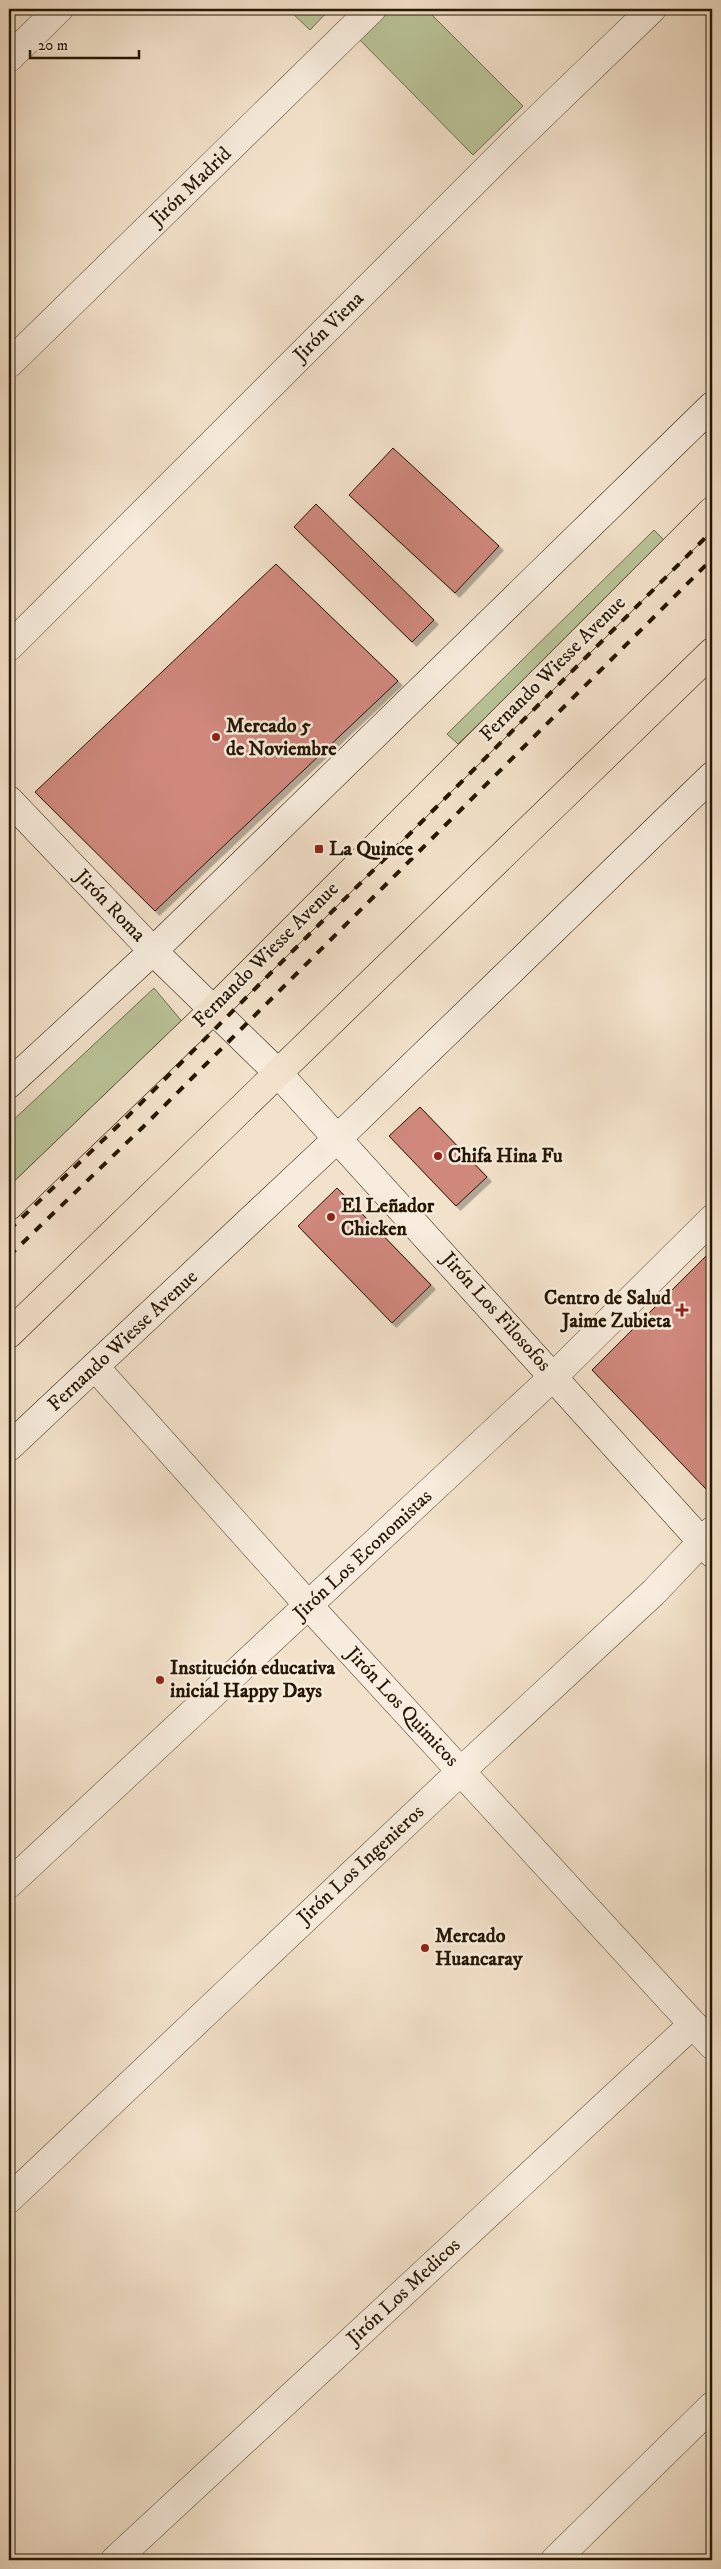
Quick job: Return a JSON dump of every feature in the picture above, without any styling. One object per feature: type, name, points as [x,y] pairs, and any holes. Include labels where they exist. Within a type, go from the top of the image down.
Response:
[{"type":"main road","name":"Fernando Wiesse Avenue","points":[[9,1206],[213,1010],[712,511]]},
{"type":"main road","points":[[9,1334],[712,652]]},
{"type":"street","points":[[9,58],[59,9]]},
{"type":"street","name":"Jirón Madrid","points":[[9,364],[372,9]]},
{"type":"street","name":"Jirón Viena","points":[[9,648],[514,142],[652,9]]},
{"type":"street","points":[[9,1084],[153,952],[712,406]]},
{"type":"street","name":"Fernando Wiesse Avenue","points":[[9,1447],[338,1138],[712,776]]},
{"type":"street","name":"Jirón Roma","points":[[9,800],[153,952],[213,1010]]},
{"type":"street","name":"Jirón Los Filosofos","points":[[213,1010],[277,1072],[554,1376],[709,1542]]},
{"type":"street","name":"Jirón Los Economistas","points":[[9,1884],[554,1376],[712,1220]]},
{"type":"street","name":"Jirón Los Quimicos","points":[[95,1367],[309,1606],[712,2045]]},
{"type":"street","name":"Jirón Los Ingenieros","points":[[9,2199],[461,1771],[709,1542]]},
{"type":"street","name":"Jirón Los Medicos","points":[[114,2560],[693,2024]]},
{"type":"street","points":[[554,2560],[712,2406]]},
{"type":"green space","points":[[288,9],[330,9],[310,30]]},
{"type":"green space","points":[[390,9],[426,9],[523,106],[473,155],[359,39]]},
{"type":"green space","points":[[654,530],[667,543],[458,744],[447,734]]},
{"type":"green space","points":[[154,988],[185,1025],[9,1197],[9,1124]]},
{"type":"building","points":[[393,448],[499,546],[455,593],[349,495]]},
{"type":"building","points":[[316,504],[434,620],[412,642],[294,527]]},
{"type":"building","name":"Mercado 5 de Noviembre","points":[[276,564],[398,681],[155,911],[35,792]]},
{"type":"building","name":"Chifa Hina Fu","points":[[420,1107],[487,1177],[456,1206],[389,1136]]},
{"type":"building","points":[[337,1188],[431,1285],[392,1323],[298,1226]]},
{"type":"building","name":"Centro de Salud Jaime Zubieta","points":[[712,1250],[712,1483],[706,1489],[592,1370]]},
{"type":"railway","points":[[9,1230],[124,1120],[712,531]]},
{"type":"railway","points":[[9,1256],[142,1128],[712,559]]},
{"type":"place","name":"Mercado 5 de Noviembre","points":[[216,737]]},
{"type":"place","name":"La Quince","points":[[319,849]]},
{"type":"place","name":"Chifa Hina Fu","points":[[438,1156]]},
{"type":"place","name":"El Leñador Chicken","points":[[331,1217]]},
{"type":"place","name":"Centro de Salud Jaime Zubieta","points":[[682,1310]]},
{"type":"place","name":"Institución educativa inicial Happy Days","points":[[160,1680]]},
{"type":"place","name":"Mercado Huancaray","points":[[425,1948]]}]
